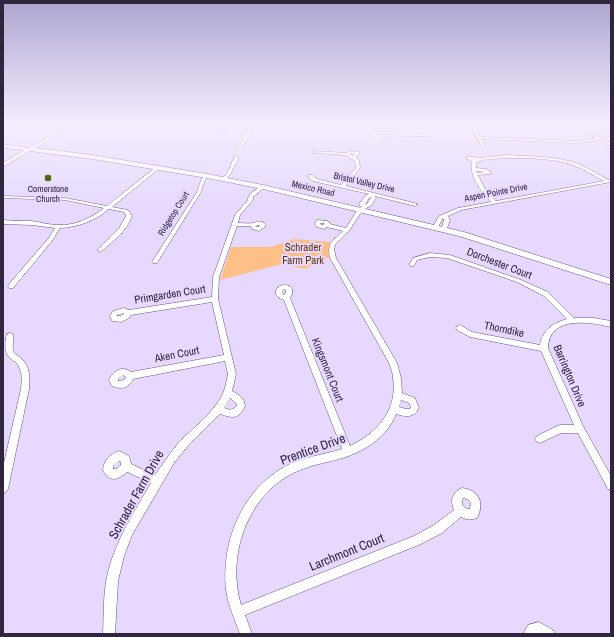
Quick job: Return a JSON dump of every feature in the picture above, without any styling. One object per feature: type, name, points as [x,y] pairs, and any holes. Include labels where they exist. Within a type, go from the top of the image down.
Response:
[{"type":"main road","points":[[3,165],[21,154]]},
{"type":"main road","name":"Mexico Road","points":[[61,154],[224,179],[261,189],[362,209],[509,249],[611,282]]},
{"type":"street","points":[[342,154],[354,158],[358,162],[358,168],[344,186]]},
{"type":"street","points":[[224,179],[229,173],[237,156]]},
{"type":"street","points":[[475,162],[468,157],[542,158],[568,162],[609,181]]},
{"type":"street","points":[[479,158],[472,165],[483,191],[494,202]]},
{"type":"street","points":[[3,222],[32,223],[58,227],[73,226],[94,219],[158,168]]},
{"type":"street","name":"Ridgetop Court","points":[[155,262],[199,192],[203,180],[207,176]]},
{"type":"street","name":"Bristol Valley Drive","points":[[310,176],[315,180],[344,186],[372,195],[415,204]]},
{"type":"street","name":"Aspen Pointe Drive","points":[[439,229],[441,217],[460,209],[609,181]]},
{"type":"street","name":"Schrader Farm Drive","points":[[109,634],[111,594],[116,565],[126,536],[174,454],[190,436],[219,410],[231,386],[232,374],[215,299],[216,277],[242,209],[255,192],[261,189]]},
{"type":"street","name":"Prentice Drive","points":[[246,634],[232,591],[231,566],[236,535],[251,504],[272,481],[288,470],[348,452],[366,442],[391,419],[395,410],[398,396],[397,375],[393,364],[333,258],[331,249],[332,245],[362,209],[369,205],[374,198],[372,195]]},
{"type":"street","points":[[3,197],[65,199],[126,211],[129,216],[128,219],[110,241],[100,250]]},
{"type":"street","points":[[439,229],[447,220],[445,216]]},
{"type":"street","points":[[235,224],[253,225]]},
{"type":"street","points":[[327,225],[346,230]]},
{"type":"street","points":[[11,286],[50,240],[58,227]]},
{"type":"street","name":"Dorchester Court","points":[[412,265],[416,259],[430,255],[448,256],[470,263],[519,281],[546,294],[572,320]]},
{"type":"street","name":"Kingsmont Court","points":[[286,296],[348,452]]},
{"type":"street","name":"Primgarden Court","points":[[128,313],[215,299]]},
{"type":"street","name":"Barrington Drive","points":[[611,324],[586,320],[572,320],[561,324],[551,331],[546,337],[544,349],[580,429],[611,486]]},
{"type":"street","name":"Thorndike","points":[[460,328],[470,334],[544,349]]},
{"type":"street","points":[[3,489],[25,389],[26,377],[20,362],[11,354],[9,349],[10,336]]},
{"type":"street","name":"Aken Court","points":[[130,376],[228,357]]},
{"type":"street","points":[[219,410],[232,414],[240,409],[240,401],[228,393]]},
{"type":"street","points":[[395,410],[406,413],[412,412],[415,408],[411,399],[398,396]]},
{"type":"street","points":[[540,439],[560,429],[580,429]]},
{"type":"street","points":[[126,467],[157,481]]},
{"type":"street","name":"Larchmont Court","points":[[238,612],[417,540],[438,529],[461,511]]},
{"type":"street","points":[[529,634],[532,630],[539,628],[549,634]]},
{"type":"green space","name":"Schrader Farm Park","points":[[294,239],[330,242],[329,257],[305,269],[282,264],[220,280],[231,247],[271,247]]},
{"type":"place","name":"Cornerstone Church","points":[[48,178]]}]
